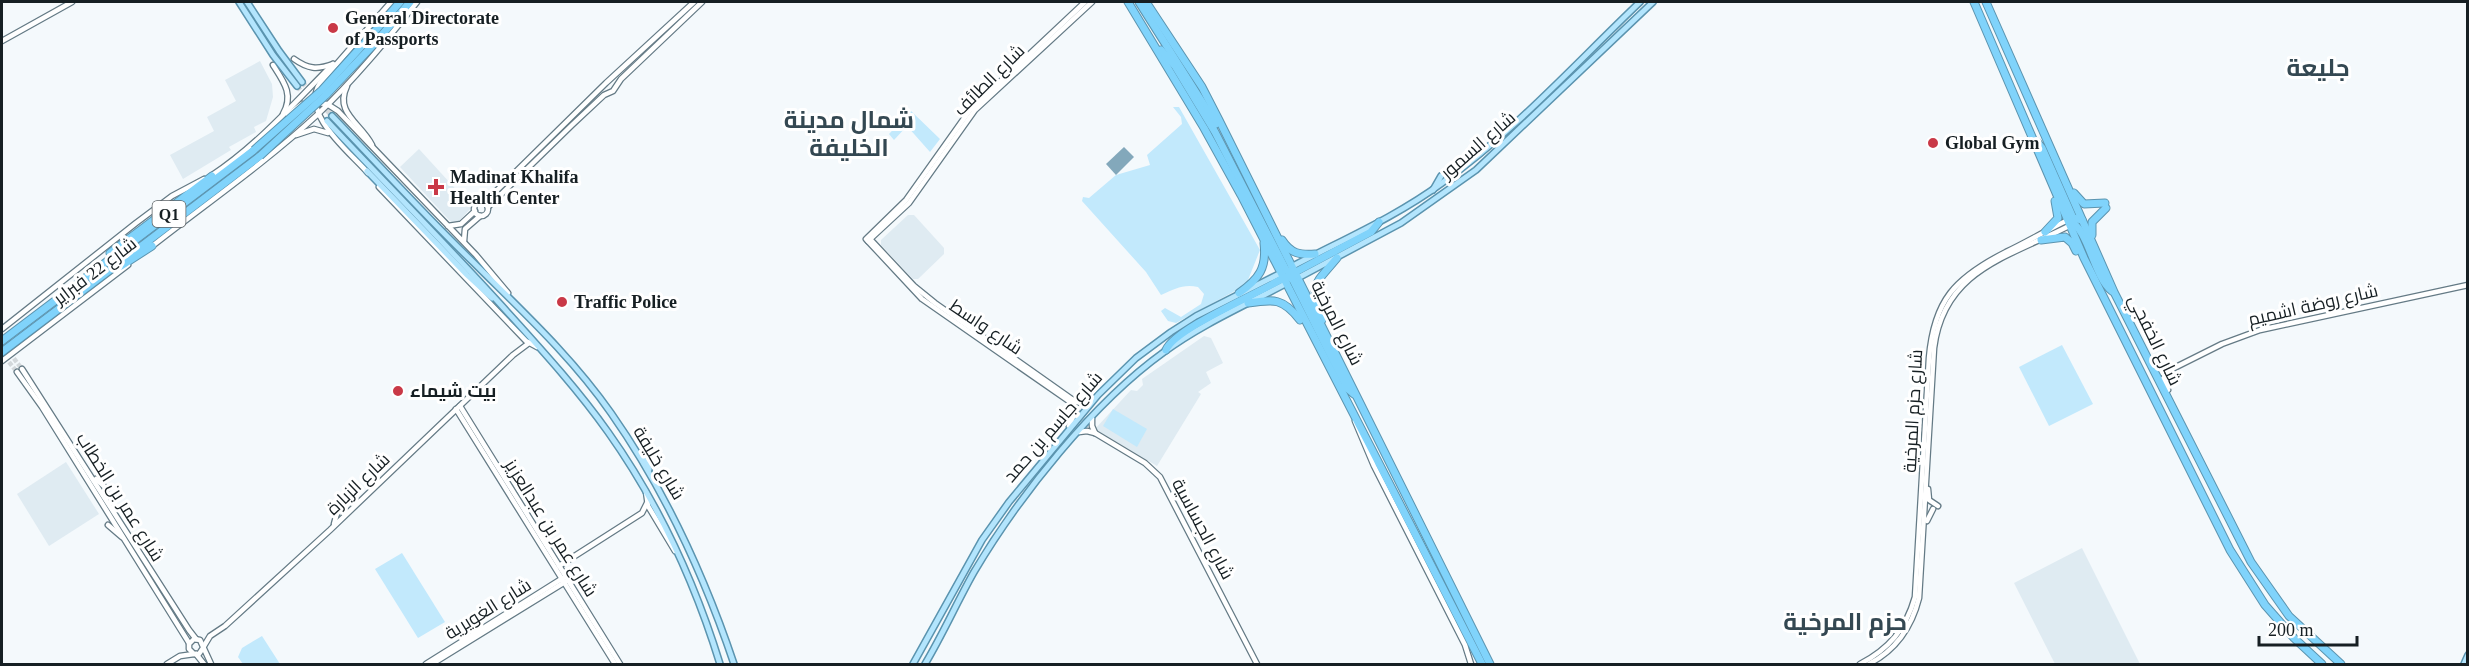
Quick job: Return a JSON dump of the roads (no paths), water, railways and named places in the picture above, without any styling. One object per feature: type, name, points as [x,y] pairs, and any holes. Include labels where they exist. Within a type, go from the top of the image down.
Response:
[{"type":"highway","name":"Q1","points":[[372,41],[400,2]]},
{"type":"highway","name":"Q1","points":[[372,41],[410,2]]},
{"type":"highway","name":"شارع المرخية","points":[[1128,2],[1221,158],[1263,238],[1326,334],[1490,664]]},
{"type":"highway","points":[[1139,2],[1185,72],[1222,136],[1228,139]]},
{"type":"highway","name":"شارع المرخية","points":[[1146,2],[1202,87],[1271,226],[1309,330],[1482,664]]},
{"type":"highway","points":[[1152,2],[1161,17],[1160,22]]},
{"type":"highway","name":"شارع الخفجي","points":[[1974,2],[2055,192],[2092,244],[2145,355],[2241,544],[2263,582],[2301,629],[2341,664]]},
{"type":"highway","name":"شارع الخفجي","points":[[1986,2],[2066,184],[2084,258],[2230,550],[2265,605],[2294,638],[2322,664]]},
{"type":"highway","name":"شارع 22 فبراير","points":[[2,352],[321,101],[372,41]]},
{"type":"highway","points":[[1155,44],[1175,66],[1215,132],[1347,388],[1357,396]]},
{"type":"highway","points":[[2033,138],[2042,148],[2103,282],[2114,292]]},
{"type":"highway","name":"شارع 22 فبراير","points":[[2,341],[84,278],[257,153]]},
{"type":"highway","points":[[84,278],[92,268],[126,239],[212,176]]},
{"type":"highway","points":[[2066,184],[2082,202],[2089,205],[2106,205],[2092,222],[2092,244]]},
{"type":"highway","points":[[2045,232],[2058,218],[2055,192]]},
{"type":"highway","points":[[1166,350],[1172,342],[1207,318],[1371,232],[1379,222]]},
{"type":"highway","points":[[1271,226],[1290,250],[1299,255],[1315,254]]},
{"type":"highway","points":[[2041,240],[2065,237],[2084,258]]},
{"type":"highway","points":[[1239,293],[1261,274],[1265,259],[1263,238]]},
{"type":"highway","points":[[93,282],[152,246]]},
{"type":"highway","points":[[1326,334],[1315,290],[1316,282],[1337,258]]},
{"type":"highway","points":[[1248,303],[1269,300],[1284,304],[1309,330]]},
{"type":"highway","points":[[1382,481],[1392,489]]},
{"type":"main road","points":[[239,2],[268,48],[297,86]]},
{"type":"main road","points":[[248,2],[302,82]]},
{"type":"main road","name":"شارع السمور","points":[[1289,275],[1315,254],[1379,222],[1433,190],[1489,145],[1640,2]]},
{"type":"main road","name":"شارع السمور","points":[[1289,275],[1337,258],[1401,223],[1476,170],[1653,2]]},
{"type":"main road","name":"شارع خليفة","points":[[721,664],[700,606],[677,553],[646,492],[608,432],[542,349],[330,119],[472,262],[515,302],[556,345],[597,395],[652,476],[699,572],[734,664]]},
{"type":"main road","points":[[367,171],[467,275],[500,304]]},
{"type":"main road","points":[[1433,190],[1441,176]]},
{"type":"main road","name":"شارع جاسم بن حمد","points":[[913,664],[982,540],[1009,502],[1098,395],[1136,358],[1196,316],[1239,293],[1289,275]]},
{"type":"main road","name":"شارع جاسم بن حمد","points":[[925,664],[988,550],[1033,486],[1092,418],[1132,377],[1166,350],[1248,303],[1289,275]]},
{"type":"main road","points":[[644,455],[652,476]]},
{"type":"main road","points":[[2464,664],[2468,655]]},
{"type":"street","points":[[2,40],[72,2]]},
{"type":"street","points":[[311,120],[316,90],[320,83],[391,2]]},
{"type":"street","name":"شارع 22 فبراير","points":[[2,361],[258,165],[311,120],[349,82],[417,2]]},
{"type":"street","points":[[486,205],[609,81],[694,2]]},
{"type":"street","points":[[448,226],[461,224],[475,211],[478,204],[486,205],[608,92],[613,91],[615,86],[702,2]]},
{"type":"street","name":"شارع الطائف","points":[[868,239],[906,200],[968,113],[1084,2]]},
{"type":"street","name":"شارع الطائف","points":[[868,239],[909,203],[975,110],[1092,2]]},
{"type":"street","points":[[294,59],[310,68],[320,68],[341,61]]},
{"type":"street","name":"شارع 22 فبراير","points":[[2,329],[161,204],[212,176],[242,154],[274,126],[333,64]]},
{"type":"street","points":[[273,65],[287,89],[289,99],[284,112],[274,126]]},
{"type":"street","points":[[609,81],[615,86]]},
{"type":"street","points":[[349,82],[344,95],[344,108],[369,139],[374,150]]},
{"type":"street","points":[[320,83],[324,94],[333,97]]},
{"type":"street","points":[[604,86],[608,92]]},
{"type":"street","points":[[310,87],[318,113]]},
{"type":"street","points":[[301,96],[327,104]]},
{"type":"street","points":[[296,102],[333,97]]},
{"type":"street","points":[[279,121],[302,104],[308,105],[309,113],[293,134]]},
{"type":"street","name":"شارع خليفة","points":[[327,104],[338,111],[448,226],[515,302]]},
{"type":"street","name":"شارع خليفة","points":[[318,113],[323,125],[367,171],[386,195],[523,338],[542,349]]},
{"type":"street","points":[[287,140],[314,129],[326,131],[335,137]]},
{"type":"street","points":[[465,244],[463,235],[465,229],[480,216],[487,214],[486,205]]},
{"type":"street","points":[[475,211],[480,216]]},
{"type":"street","name":"شارع حزم المرخية","points":[[1860,664],[1878,654],[1896,637],[1908,618],[1915,597],[1929,358],[1932,332],[1938,311],[1950,292],[1968,273],[2045,232],[2074,220]]},
{"type":"street","name":"شارع حزم المرخية","points":[[1869,664],[1881,657],[1899,640],[1916,609],[1921,587],[1934,348],[1939,321],[1945,307],[1971,277],[2074,220]]},
{"type":"street","name":"شارع واسط","points":[[868,239],[924,295],[1071,398],[1083,403],[1098,395]]},
{"type":"street","name":"شارع واسط","points":[[868,239],[922,299],[1073,404],[1076,415],[1064,435]]},
{"type":"street","name":"شارع روضة اشميم","points":[[2170,370],[2222,344],[2260,330],[2468,285]]},
{"type":"street","points":[[521,348],[523,338]]},
{"type":"street","name":"شارع الزبارة","points":[[189,644],[197,639],[210,636],[225,626],[529,343]]},
{"type":"street","points":[[2145,355],[2158,369],[2170,370]]},
{"type":"street","name":"شارع عمر بن الخطاب","points":[[195,654],[190,651],[189,644],[127,541],[19,370],[85,466],[182,621],[203,647]]},
{"type":"street","points":[[2170,370],[2163,379],[2178,411],[2176,417]]},
{"type":"street","name":"شارع عمر بن عبدالعزيز","points":[[458,408],[620,664]]},
{"type":"street","name":"شارع عمر بن عبدالعزيز","points":[[458,408],[615,664]]},
{"type":"street","name":"شارع المرخية","points":[[1354,416],[1358,432],[1465,645],[1471,664]]},
{"type":"street","points":[[1092,418],[1095,433]]},
{"type":"street","name":"شارع الجساسية","points":[[1079,432],[1095,433],[1145,463],[1164,483],[1257,664]]},
{"type":"street","points":[[85,466],[107,489]]},
{"type":"street","points":[[1924,535],[1927,518],[1936,507],[1929,500],[1927,476]]},
{"type":"street","name":"شارع خليفة","points":[[646,492],[647,504],[652,514],[677,553]]},
{"type":"street","points":[[115,503],[118,518]]},
{"type":"street","name":"شارع خليفة","points":[[559,566],[642,513],[647,504]]},
{"type":"street","points":[[330,530],[336,521],[337,513]]},
{"type":"street","name":"شارع خليفة","points":[[642,513],[652,514]]},
{"type":"street","points":[[108,525],[127,541]]},
{"type":"street","name":"شارع الغويرية","points":[[426,664],[565,580]]},
{"type":"street","name":"شارع الغويرية","points":[[432,664],[565,580]]},
{"type":"street","name":"شارع الزبارة","points":[[195,654],[210,636]]},
{"type":"street","points":[[167,664],[180,656],[189,644]]},
{"type":"street","points":[[203,647],[211,664]]},
{"type":"street","points":[[180,656],[195,654],[204,664]]},
{"type":"tunnel","points":[[302,82],[332,116]]},
{"type":"tunnel","points":[[297,86],[311,104]]},
{"type":"tunnel","points":[[2,343],[22,369]]},
{"type":"tunnel","points":[[5,357],[17,372]]},
{"type":"place","name":"General Directorate of Passports","points":[[333,28]]},
{"type":"place","name":"Global Gym","points":[[1933,143]]},
{"type":"place","name":"Madinat Khalifa Health Center","points":[[436,187]]},
{"type":"place","name":"Traffic Police","points":[[562,302]]},
{"type":"place","name":"بيت شيماء","points":[[398,391]]},
{"type":"district","name":"جليعة","points":[[2318,68]]},
{"type":"district","name":"شمال مدينة الخليفة","points":[[849,134]]},
{"type":"district","name":"حزم المرخية","points":[[1845,622]]}]
